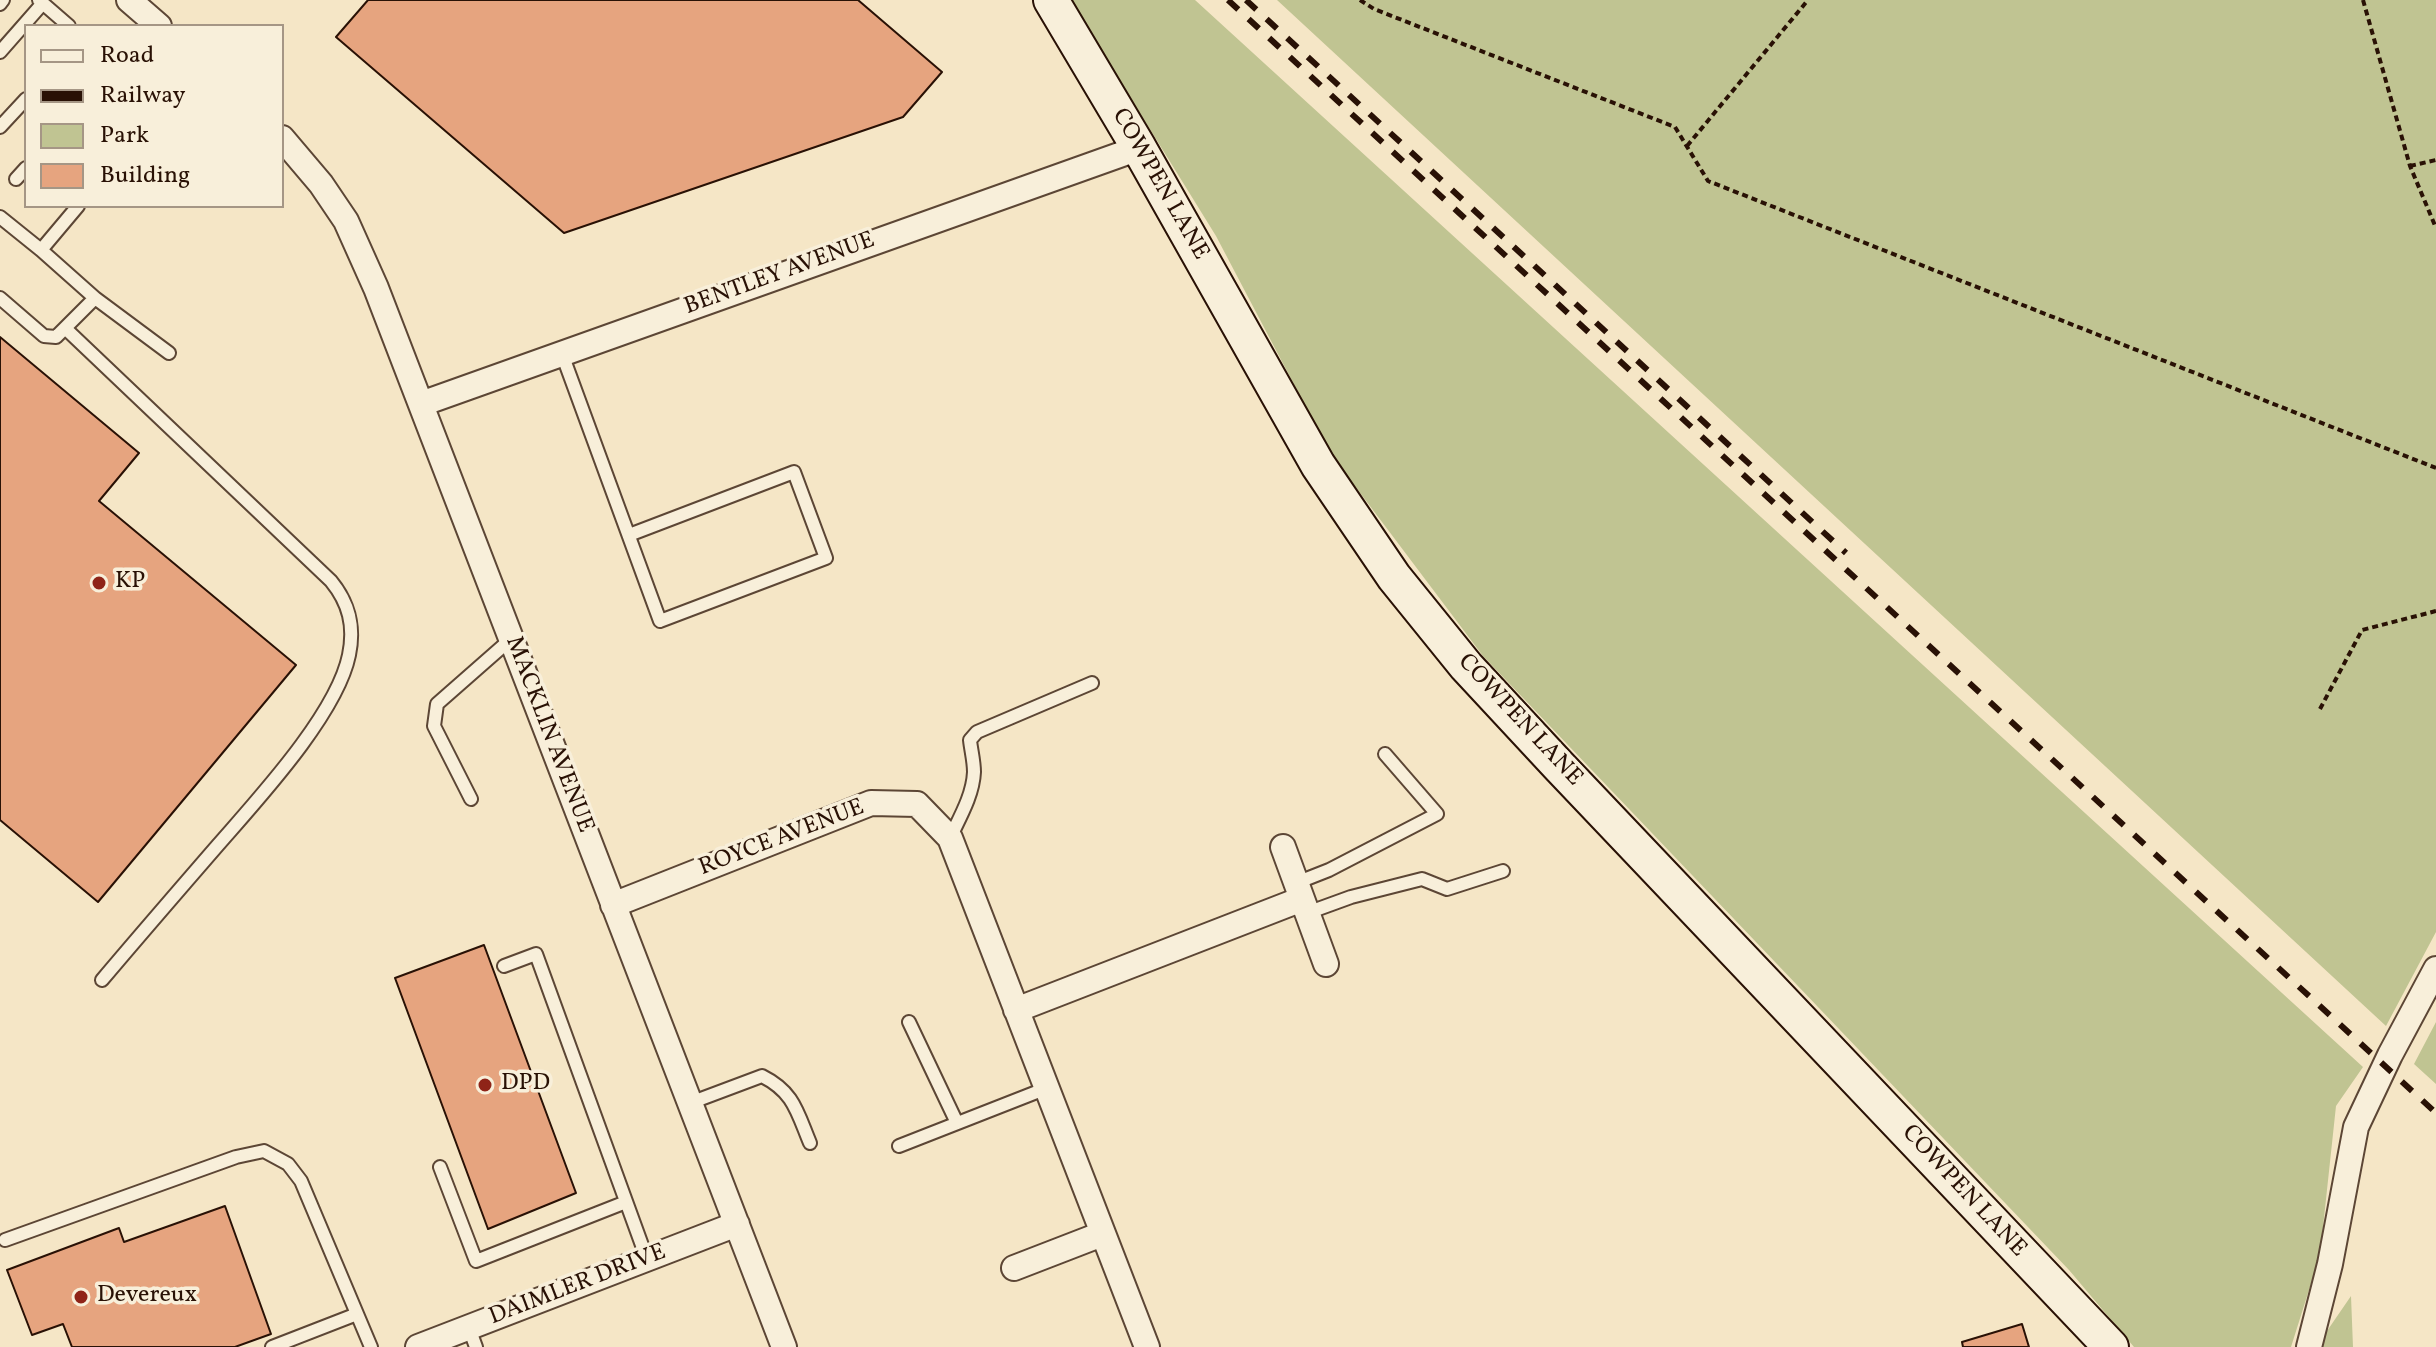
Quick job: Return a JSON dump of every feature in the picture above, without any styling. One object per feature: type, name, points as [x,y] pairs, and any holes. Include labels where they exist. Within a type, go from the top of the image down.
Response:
[{"type":"street","points":[[129,0],[157,24]]},
{"type":"street","name":"COWPEN LANE","points":[[1051,0],[1139,148],[1318,465],[1394,577],[1448,643],[1558,765],[2111,1347]]},
{"type":"street","name":"MACKLIN AVENUE","points":[[284,140],[321,184],[346,221],[376,288],[784,1347]]},
{"type":"street","name":"BENTLEY AVENUE","points":[[421,404],[1139,148]]},
{"type":"street","name":"ROYCE AVENUE","points":[[613,905],[871,803],[917,804],[950,838],[1147,1347]]},
{"type":"street","points":[[1283,847],[1326,964]]},
{"type":"street","points":[[1016,1010],[1302,898]]},
{"type":"street","points":[[2309,1347],[2330,1264],[2356,1127],[2436,969]]},
{"type":"street","name":"DAIMLER DRIVE","points":[[418,1347],[472,1337],[647,1259],[737,1224]]},
{"type":"street","points":[[1014,1268],[1102,1234]]},
{"type":"lane","points":[[0,52],[41,2],[67,24]]},
{"type":"lane","points":[[0,127],[24,101]]},
{"type":"lane","points":[[16,179],[24,170]]},
{"type":"lane","points":[[41,250],[76,208]]},
{"type":"lane","points":[[0,217],[95,298],[169,353]]},
{"type":"lane","points":[[0,298],[44,336],[56,337],[95,298]]},
{"type":"lane","points":[[66,329],[331,581],[345,598],[351,623],[349,656],[336,690],[319,719],[262,794],[102,980]]},
{"type":"lane","points":[[562,354],[660,621],[826,558],[794,472],[629,535]]},
{"type":"lane","points":[[471,799],[434,726],[437,704],[511,639]]},
{"type":"lane","points":[[950,838],[973,784],[970,740],[977,732],[1092,683]]},
{"type":"lane","points":[[1302,898],[1329,870],[1437,814],[1385,754]]},
{"type":"lane","points":[[1302,898],[1351,897],[1422,879],[1447,889],[1503,871]]},
{"type":"lane","points":[[504,966],[536,954],[647,1259]]},
{"type":"lane","points":[[909,1022],[957,1123]]},
{"type":"lane","points":[[690,1103],[762,1076],[778,1084],[792,1097],[810,1143]]},
{"type":"lane","points":[[899,1146],[1047,1088]]},
{"type":"lane","points":[[5,1240],[236,1157],[264,1151],[288,1164],[301,1181],[371,1347]]},
{"type":"lane","points":[[440,1167],[476,1261],[626,1202]]},
{"type":"lane","points":[[272,1347],[357,1314]]},
{"type":"path","points":[[1360,0],[1374,9],[1675,127],[1708,181],[2436,468]]},
{"type":"path","points":[[1687,146],[1808,0]]},
{"type":"path","points":[[2363,0],[2410,166],[2436,228]]},
{"type":"path","points":[[2410,166],[2436,160]]},
{"type":"path","points":[[2320,709],[2362,630],[2436,611]]},
{"type":"green space","points":[[1070,0],[1195,0],[2363,1067],[2336,1106],[2320,1255],[2291,1347],[2134,1347],[2069,1270],[1483,656],[1330,453],[1216,236]]},
{"type":"green space","points":[[1277,0],[2436,0],[2436,932],[2386,1026]]},
{"type":"green space","points":[[2436,1022],[2436,1084],[2414,1064]]},
{"type":"green space","points":[[2351,1296],[2353,1347],[2316,1347]]},
{"type":"building","points":[[368,0],[858,0],[942,72],[903,117],[564,233],[336,37]]},
{"type":"building","name":"KP","points":[[0,337],[139,453],[99,501],[296,665],[98,902],[0,820]]},
{"type":"building","name":"DPD","points":[[484,945],[576,1193],[488,1229],[395,978]]},
{"type":"building","points":[[225,1206],[271,1334],[235,1347],[72,1347],[63,1324],[32,1335],[7,1270],[119,1228],[124,1242]]},
{"type":"building","points":[[2022,1324],[2029,1347],[1963,1347],[1962,1342]]},
{"type":"railway","points":[[1228,0],[2436,1113]]},
{"type":"railway","points":[[1246,0],[1846,553]]},
{"type":"place","name":"KP","points":[[99,583]]},
{"type":"place","name":"DPD","points":[[485,1085]]},
{"type":"place","name":"Devereux","points":[[81,1297]]}]
